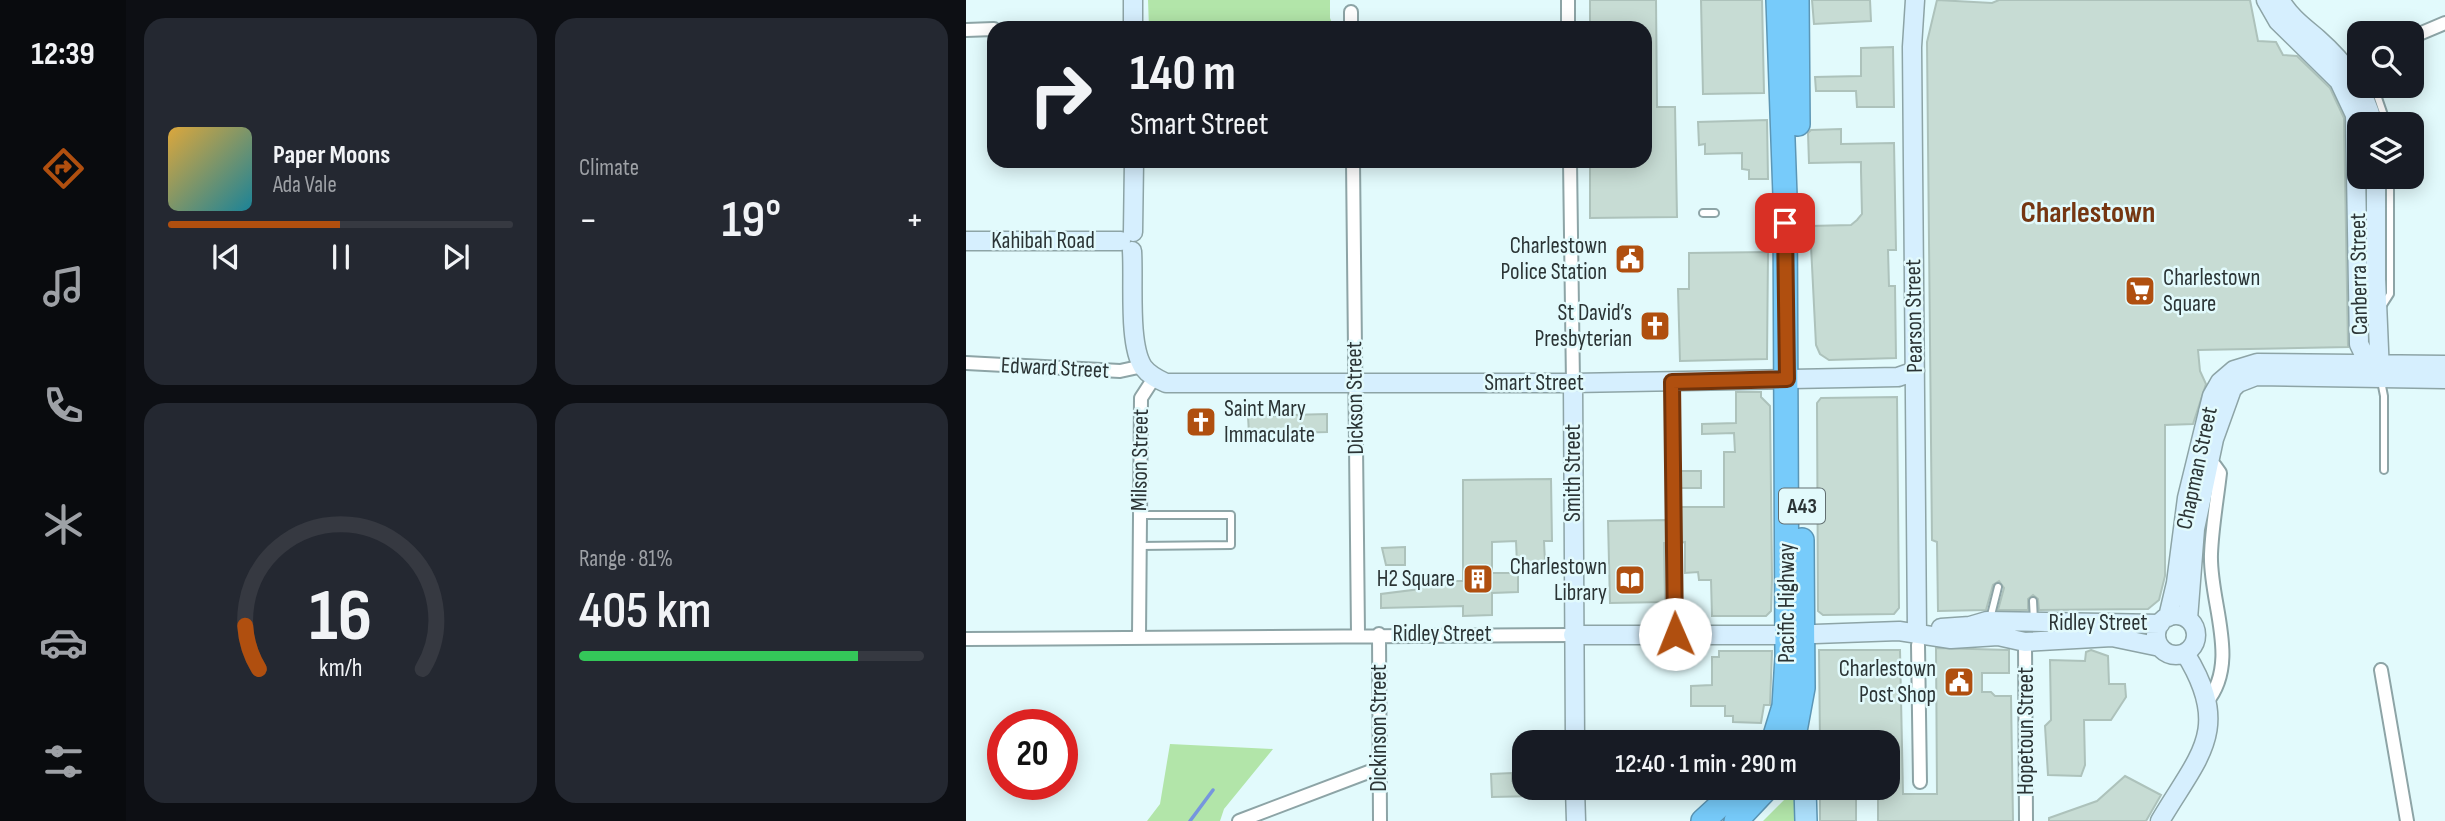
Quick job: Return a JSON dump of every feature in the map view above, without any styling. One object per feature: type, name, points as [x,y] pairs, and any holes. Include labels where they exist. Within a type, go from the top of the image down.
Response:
[{"type":"highway","name":"Pacific Highway","points":[[1778,0],[1776,112],[1793,379]]},
{"type":"highway","name":"Pacific Highway","points":[[1796,730],[1802,708],[1795,634],[1793,379],[1797,0]]},
{"type":"highway","name":"Pacific Highway","points":[[1776,730],[1786,691],[1795,634]]},
{"type":"highway","points":[[1726,813],[1748,800]]},
{"type":"main road","points":[[1802,708],[1804,730]]},
{"type":"main road","points":[[1805,800],[1806,821]]},
{"type":"street","points":[[1133,0],[1133,21]]},
{"type":"street","points":[[1568,0],[1568,21]]},
{"type":"street","name":"Pearson Street","points":[[1915,0],[1912,47],[1918,639]]},
{"type":"street","name":"Canberra Street","points":[[2266,0],[2278,21],[2339,80],[2355,115],[2359,344],[2375,368]]},
{"type":"street","points":[[2280,0],[2300,24],[2347,68]]},
{"type":"street","points":[[1351,12],[1352,21]]},
{"type":"street","points":[[2424,32],[2445,23]]},
{"type":"street","points":[[966,30],[987,29]]},
{"type":"street","points":[[1133,168],[1128,241],[1135,330],[1148,372]]},
{"type":"street","name":"Dickson Street","points":[[1353,168],[1358,634]]},
{"type":"street","name":"Smith Street","points":[[1570,168],[1575,730]]},
{"type":"street","name":"Canberra Street","points":[[2375,368],[2376,189]]},
{"type":"street","name":"Kahibah Road","points":[[966,240],[1128,241]]},
{"type":"street","name":"Edward Street","points":[[966,363],[1148,372]]},
{"type":"street","name":"Chapman Street","points":[[2164,620],[2176,583],[2188,498],[2209,405],[2220,382],[2234,370],[2257,363],[2375,368],[2445,379]]},
{"type":"street","name":"Chapman Street","points":[[2189,619],[2195,529],[2208,463],[2227,397],[2238,383],[2248,378],[2445,365]]},
{"type":"street","name":"Smart Street","points":[[1148,372],[1183,384],[1354,384],[1672,382],[1898,377],[1915,372]]},
{"type":"street","name":"Milson Street","points":[[1139,636],[1141,398],[1148,372]]},
{"type":"street","name":"Chapman Street","points":[[2206,703],[2217,690],[2223,664],[2211,556],[2220,473],[2215,466],[2208,463]]},
{"type":"street","points":[[2178,615],[2189,619],[2196,634],[2193,646],[2185,653],[2171,654],[2160,647],[2156,633],[2164,620],[2178,615]]},
{"type":"street","name":"Ridley Street","points":[[2033,632],[2164,620]]},
{"type":"street","name":"Ridley Street","points":[[966,639],[1358,634],[1795,634],[1918,639],[1970,626],[1988,626],[2112,637],[2160,647]]},
{"type":"street","name":"Hopetoun Street","points":[[2026,821],[2033,632]]},
{"type":"street","name":"Dickinson Street","points":[[1379,634],[1380,821]]},
{"type":"street","points":[[1918,639],[1920,782]]},
{"type":"street","name":"Chapman Street","points":[[2160,821],[2205,748],[2208,729],[2206,703],[2197,672],[2185,653]]},
{"type":"street","points":[[2381,670],[2407,821]]},
{"type":"street","points":[[1239,821],[1379,768]]},
{"type":"street","points":[[1575,800],[1576,821]]},
{"type":"lane","name":"Canberra Street","points":[[2376,312],[2390,294],[2390,189]]},
{"type":"lane","points":[[1703,213],[1715,213]]},
{"type":"lane","points":[[2375,368],[2384,396],[2384,470]]},
{"type":"lane","points":[[1672,382],[1675,634]]},
{"type":"lane","points":[[1139,515],[1231,515],[1231,545],[1139,547]]},
{"type":"lane","points":[[1988,626],[1998,587]]},
{"type":"lane","points":[[2033,601],[2033,632]]},
{"type":"green space","points":[[1148,0],[1330,0],[1331,21],[1149,21]]},
{"type":"green space","points":[[1170,744],[1273,749],[1224,809],[1220,821],[1147,821],[1160,804]]},
{"type":"green space","points":[[1784,800],[1801,800],[1801,821],[1763,821]]},
{"type":"building","points":[[1590,0],[1656,0],[1657,107],[1675,107],[1677,217],[1590,218],[1590,168],[1652,168],[1652,21],[1590,21]]},
{"type":"building","points":[[1701,0],[1762,0],[1764,93],[1703,94]]},
{"type":"building","points":[[1812,0],[1870,0],[1871,21],[1814,24]]},
{"type":"building","name":"Charlestown Square","points":[[1937,0],[1992,3],[1999,0],[2250,0],[2258,41],[2276,42],[2283,55],[2297,56],[2330,88],[2344,118],[2348,347],[2198,350],[2200,371],[2206,384],[2193,424],[2165,425],[2165,576],[2159,600],[2148,609],[2039,610],[2038,599],[2033,595],[2028,599],[2028,610],[1998,610],[2004,588],[1999,581],[1993,585],[1986,610],[1938,611],[1937,542],[1932,540],[1927,42]]},
{"type":"building","points":[[1893,47],[1894,107],[1857,107],[1856,91],[1816,91],[1815,77],[1861,76],[1861,48]]},
{"type":"building","points":[[1767,120],[1768,179],[1749,179],[1749,170],[1742,169],[1742,153],[1705,154],[1705,144],[1699,145],[1698,122]]},
{"type":"building","points":[[1841,129],[1841,144],[1894,143],[1896,250],[1888,250],[1889,286],[1895,286],[1896,358],[1829,360],[1820,354],[1816,345],[1810,226],[1851,225],[1862,214],[1861,162],[1809,163],[1808,133],[1811,130]]},
{"type":"building","points":[[1768,252],[1767,359],[1680,361],[1678,289],[1689,289],[1689,253]]},
{"type":"building","points":[[1736,392],[1761,392],[1761,397],[1770,406],[1772,579],[1771,611],[1766,616],[1712,616],[1711,580],[1699,580],[1698,572],[1685,573],[1685,542],[1680,543],[1681,507],[1724,507],[1724,452],[1735,452],[1734,433],[1702,434],[1702,424],[1736,423]]},
{"type":"building","points":[[1897,397],[1899,608],[1894,614],[1823,615],[1818,611],[1817,403],[1821,398]]},
{"type":"building","points":[[1327,414],[1327,432],[1249,434],[1248,416]]},
{"type":"building","points":[[1679,471],[1701,471],[1701,488],[1679,488]]},
{"type":"building","name":"H2 Square","points":[[1551,479],[1552,541],[1544,541],[1545,563],[1517,564],[1516,541],[1492,542],[1492,573],[1518,573],[1518,592],[1492,593],[1492,615],[1463,616],[1463,606],[1381,608],[1381,594],[1420,589],[1420,576],[1436,576],[1436,581],[1463,581],[1463,480]]},
{"type":"building","name":"Charlestown Library","points":[[1668,520],[1668,543],[1664,543],[1665,602],[1610,603],[1608,521]]},
{"type":"building","points":[[1405,547],[1405,565],[1386,565],[1382,548]]},
{"type":"building","points":[[1936,648],[2009,650],[2009,673],[1982,673],[1982,692],[1991,692],[1995,696],[2011,696],[2013,821],[1878,821],[1878,800],[1900,800],[1900,730],[1820,730],[1819,650],[1900,650],[1903,794],[1937,794]]},
{"type":"building","points":[[2091,650],[2108,656],[2109,684],[2125,684],[2126,697],[2111,720],[2084,720],[2085,765],[2081,776],[2048,775],[2045,726],[2051,720],[2050,660],[2085,661],[2086,652]]},
{"type":"building","points":[[1719,651],[1772,651],[1770,705],[1764,705],[1761,723],[1733,722],[1733,716],[1725,716],[1725,706],[1691,706],[1691,686],[1712,685],[1712,657],[1719,657]]},
{"type":"building","points":[[1512,773],[1512,797],[1492,797],[1491,774]]},
{"type":"building","points":[[2125,776],[2161,795],[2146,821],[2049,821],[2049,818],[2097,801]]},
{"type":"building","points":[[1820,800],[1856,800],[1856,821],[1820,821]]},
{"type":"waterway","points":[[1190,821],[1213,790]]},
{"type":"place","name":"Charlestown Police Station","points":[[1630,259]]},
{"type":"place","name":"Charlestown Square","points":[[2140,291]]},
{"type":"place","name":"St David’s Presbyterian","points":[[1655,326]]},
{"type":"place","name":"Saint Mary Immaculate","points":[[1201,422]]},
{"type":"place","name":"H2 Square","points":[[1478,579]]},
{"type":"place","name":"Charlestown Library","points":[[1630,580]]},
{"type":"place","name":"Charlestown Post Shop","points":[[1959,682]]},
{"type":"district","name":"Charlestown","points":[[2088,213]]},
{"type":"route","points":[[1675,634],[1672,382],[1787,379],[1785,223]]}]
